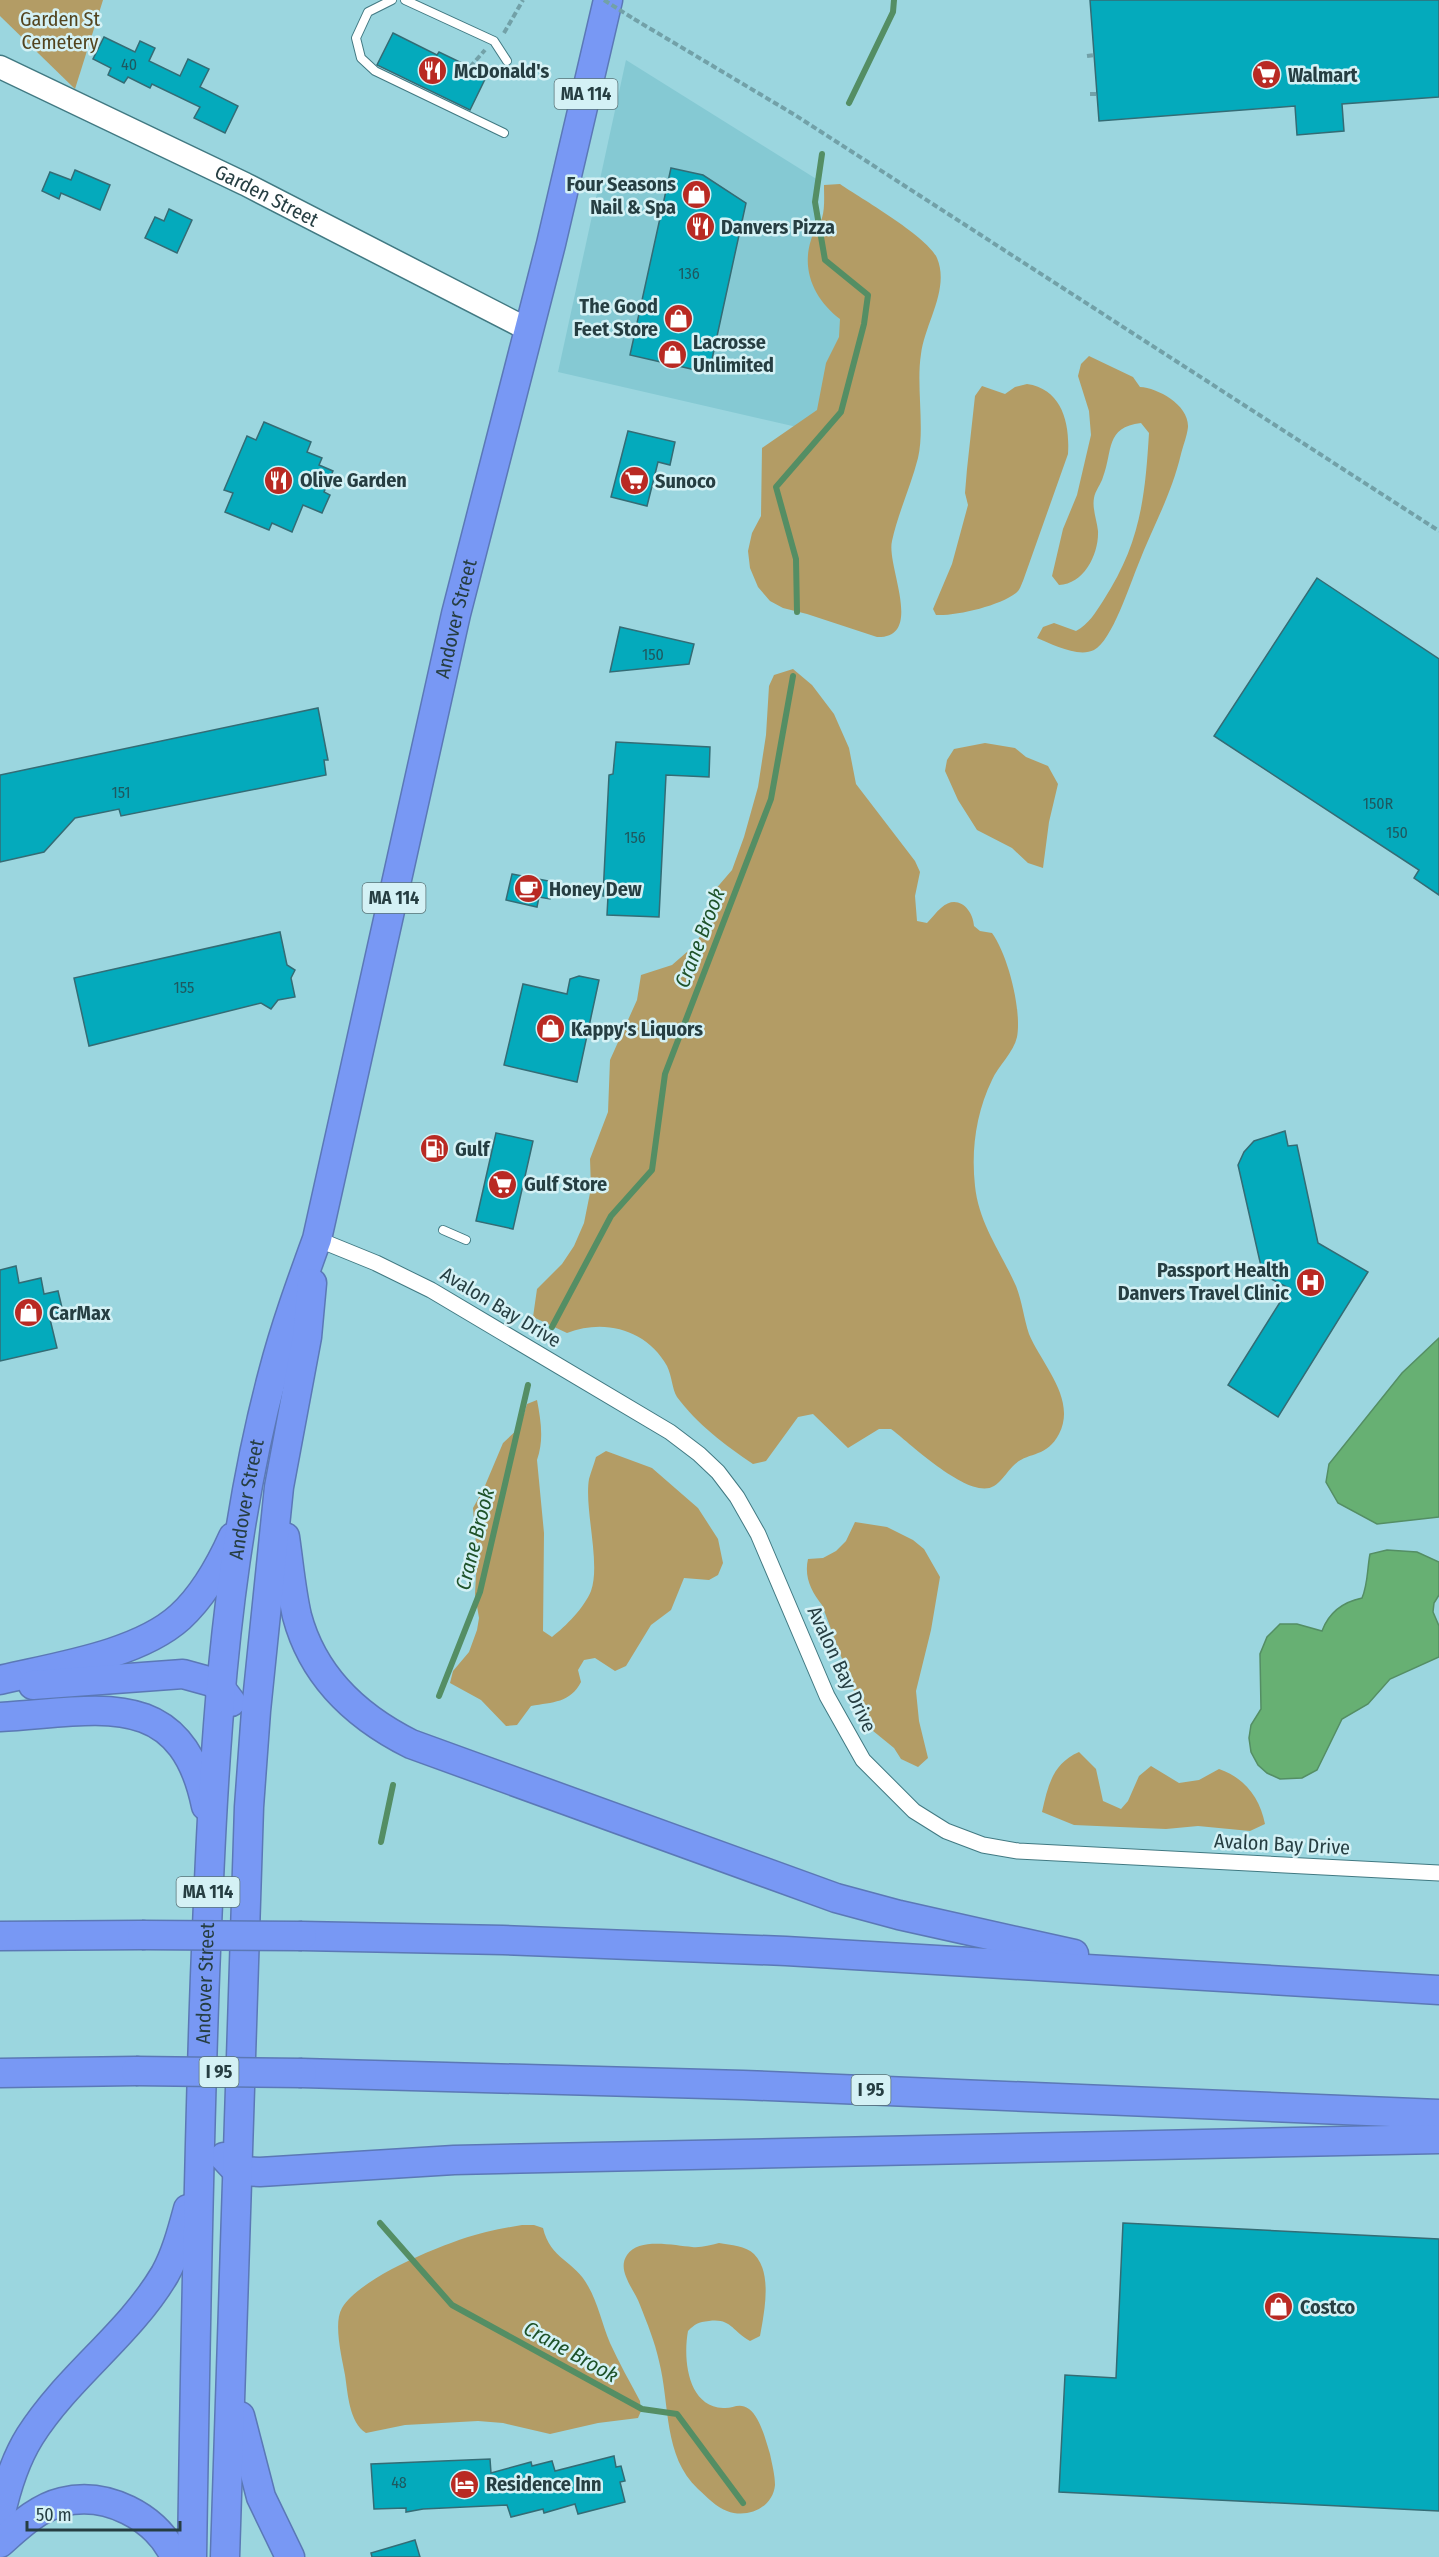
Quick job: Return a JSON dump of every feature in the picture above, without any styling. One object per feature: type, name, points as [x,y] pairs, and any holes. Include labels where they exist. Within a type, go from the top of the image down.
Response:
[{"type":"highway","name":"Andover Street","points":[[225,2557],[248,1839],[252,1763],[279,1487],[307,1337],[317,1239],[458,605],[529,330],[606,0]]},
{"type":"highway","name":"Andover Street","points":[[192,2557],[201,2087],[211,1829],[222,1690],[243,1513],[273,1373],[292,1308],[317,1239]]},
{"type":"highway","points":[[279,1487],[291,1585],[298,1617],[309,1647],[323,1673],[341,1696],[386,1731],[411,1743],[836,1898],[898,1915],[1161,1974]]},
{"type":"highway","points":[[0,1680],[137,1644],[161,1631],[192,1604],[213,1577],[243,1513]]},
{"type":"highway","points":[[0,1686],[77,1683],[183,1674],[200,1677],[222,1690],[235,1707],[252,1763]]},
{"type":"highway","points":[[0,1717],[111,1711],[135,1713],[157,1723],[177,1739],[193,1762],[203,1792],[211,1829]]},
{"type":"highway","points":[[0,1936],[302,1936],[503,1940],[786,1950],[1439,1990]]},
{"type":"highway","name":"I 95","points":[[0,2073],[136,2071],[302,2073],[743,2085],[1439,2114]]},
{"type":"highway","points":[[201,2087],[208,2120],[216,2142],[226,2160],[237,2171],[285,2172],[454,2160],[1439,2139]]},
{"type":"highway","points":[[0,2517],[19,2456],[30,2436],[62,2393],[131,2320],[165,2272],[181,2237],[199,2154]]},
{"type":"highway","points":[[231,2336],[237,2394],[251,2466],[273,2526],[290,2557]]},
{"type":"highway","points":[[0,2543],[23,2522],[44,2509],[62,2502],[88,2500],[114,2504],[136,2513],[155,2527],[175,2557]]},
{"type":"main road","name":"Garden Street","points":[[0,67],[245,184],[529,330]]},
{"type":"street","name":"Avalon Bay Drive","points":[[317,1239],[376,1263],[431,1290],[670,1432],[699,1454],[737,1497],[758,1534],[827,1696],[863,1760],[914,1811],[946,1831],[983,1845],[1018,1851],[1439,1873]]},
{"type":"lane","points":[[392,0],[368,12],[356,38],[361,58],[375,71],[504,133]]},
{"type":"lane","points":[[405,0],[494,41],[507,61]]},
{"type":"lane","points":[[443,1230],[466,1240]]},
{"type":"path","points":[[606,0],[795,115],[1439,531]]},
{"type":"path","points":[[1087,56],[1094,55]]},
{"type":"path","points":[[1090,94],[1096,94]]},
{"type":"shaded area","points":[[626,60],[818,180],[815,202],[825,260],[868,295],[823,433],[558,372]]},
{"type":"shaded area","points":[[1439,1338],[1439,1517],[1377,1524],[1338,1503],[1326,1482],[1329,1464],[1402,1373]]},
{"type":"shaded area","points":[[1387,1550],[1417,1552],[1439,1562],[1439,1595],[1434,1603],[1433,1612],[1439,1626],[1439,1657],[1390,1679],[1368,1704],[1342,1719],[1317,1770],[1302,1778],[1280,1779],[1267,1773],[1258,1765],[1251,1752],[1249,1738],[1251,1725],[1261,1709],[1260,1654],[1267,1637],[1280,1624],[1297,1624],[1322,1631],[1333,1613],[1349,1602],[1362,1598],[1370,1554]]},
{"type":"green space","name":"Garden St Cemetery","points":[[0,0],[103,0],[75,89],[0,16]]},
{"type":"green space","points":[[840,184],[908,229],[931,249],[937,258],[941,282],[921,354],[919,379],[921,434],[918,458],[892,541],[900,599],[899,626],[891,634],[877,637],[783,608],[770,601],[758,587],[750,568],[748,551],[752,533],[761,516],[762,448],[817,410],[826,363],[839,337],[840,319],[824,303],[812,284],[808,252],[813,234],[823,214],[824,185]]},
{"type":"green space","points":[[1089,356],[1133,377],[1140,387],[1171,399],[1183,412],[1188,427],[1172,484],[1114,624],[1101,645],[1088,652],[1080,652],[1037,638],[1043,627],[1054,623],[1076,631],[1081,628],[1094,614],[1115,580],[1133,540],[1138,520],[1145,479],[1149,433],[1141,423],[1129,425],[1116,435],[1094,498],[1098,540],[1093,558],[1083,574],[1068,583],[1059,585],[1052,576],[1063,529],[1077,495],[1091,435],[1089,411],[1078,376],[1081,364]]},
{"type":"green space","points":[[1027,384],[1039,387],[1056,400],[1065,420],[1068,454],[1023,581],[1017,592],[1009,598],[989,606],[966,612],[936,615],[933,609],[952,564],[968,505],[965,493],[975,396],[982,386],[1005,394],[1015,387]]},
{"type":"green space","points":[[793,669],[812,685],[834,714],[849,748],[856,784],[915,861],[920,872],[915,896],[917,921],[927,923],[947,904],[953,902],[963,905],[971,914],[974,926],[980,931],[992,933],[998,943],[1016,998],[1017,1037],[987,1093],[976,1132],[975,1186],[981,1213],[1016,1286],[1029,1334],[1056,1382],[1064,1408],[1063,1421],[1054,1442],[1042,1451],[1018,1461],[994,1486],[984,1488],[971,1486],[956,1479],[891,1429],[879,1429],[848,1448],[813,1414],[798,1417],[766,1461],[753,1464],[712,1434],[693,1416],[675,1394],[667,1366],[659,1354],[637,1336],[610,1327],[581,1329],[567,1333],[533,1317],[537,1289],[562,1264],[574,1246],[584,1223],[591,1188],[590,1159],[608,1112],[610,1060],[637,1000],[641,975],[672,965],[695,945],[708,922],[714,891],[732,870],[758,787],[766,735],[769,686],[774,675]]},
{"type":"green space","points":[[985,743],[1015,748],[1026,757],[1048,766],[1058,784],[1049,822],[1043,868],[1028,863],[1012,848],[977,830],[958,800],[945,771],[947,760],[954,749]]},
{"type":"green space","points":[[537,1400],[541,1438],[537,1460],[544,1533],[543,1631],[552,1637],[557,1633],[579,1610],[591,1591],[594,1566],[589,1479],[596,1457],[606,1451],[652,1468],[698,1508],[718,1539],[723,1563],[718,1575],[709,1580],[684,1578],[671,1610],[651,1625],[626,1666],[615,1671],[595,1658],[584,1660],[578,1670],[581,1682],[572,1694],[554,1702],[531,1706],[517,1725],[506,1726],[481,1700],[450,1683],[453,1671],[469,1652],[479,1618],[475,1594],[477,1557],[473,1508],[503,1443],[520,1427],[527,1404]]},
{"type":"green space","points":[[855,1522],[887,1527],[913,1540],[924,1549],[940,1577],[931,1630],[916,1691],[919,1721],[928,1758],[918,1767],[901,1759],[894,1748],[867,1726],[822,1605],[808,1578],[808,1559],[823,1558],[836,1551],[846,1541]]},
{"type":"green space","points":[[1079,1752],[1096,1769],[1103,1801],[1121,1809],[1128,1801],[1139,1776],[1151,1766],[1179,1783],[1199,1780],[1219,1769],[1236,1778],[1250,1790],[1263,1815],[1265,1824],[1250,1831],[1198,1826],[1166,1829],[1074,1825],[1042,1812],[1049,1785],[1057,1769]]},
{"type":"green space","points":[[522,2225],[543,2228],[551,2247],[583,2278],[588,2286],[595,2299],[610,2343],[640,2401],[641,2411],[638,2418],[598,2423],[550,2434],[503,2423],[478,2421],[405,2425],[366,2433],[356,2422],[348,2399],[338,2331],[339,2314],[342,2308],[352,2296],[368,2284],[408,2261],[471,2236]]},
{"type":"green space","points":[[719,2243],[751,2251],[760,2262],[764,2272],[766,2294],[760,2336],[750,2341],[722,2321],[699,2323],[688,2331],[687,2367],[695,2390],[702,2399],[711,2405],[723,2408],[739,2406],[749,2409],[759,2423],[764,2436],[774,2473],[773,2493],[758,2510],[743,2514],[727,2511],[712,2502],[687,2476],[679,2461],[673,2445],[655,2347],[624,2267],[627,2255],[640,2246],[658,2244],[699,2247]]},
{"type":"building","name":"Walmart","points":[[1090,0],[1439,0],[1439,97],[1342,104],[1344,131],[1297,135],[1295,106],[1099,121]]},
{"type":"building","name":"McDonald's","points":[[393,33],[437,55],[439,52],[487,75],[470,110],[377,65]]},
{"type":"building","points":[[104,37],[135,52],[140,41],[155,48],[149,61],[180,76],[188,59],[209,69],[200,87],[238,106],[225,133],[194,118],[200,107],[152,84],[150,88],[128,77],[124,83],[108,75],[111,68],[93,59]]},
{"type":"building","points":[[671,168],[703,175],[746,203],[709,373],[630,355]]},
{"type":"building","points":[[75,170],[110,185],[100,210],[61,193],[59,199],[42,191],[50,172],[71,180]]},
{"type":"building","points":[[169,209],[192,220],[177,253],[145,238],[155,217],[164,221]]},
{"type":"building","name":"Olive Garden","points":[[264,422],[311,442],[307,452],[322,458],[319,465],[333,471],[324,492],[330,495],[322,513],[303,505],[292,532],[272,523],[269,530],[225,512],[233,493],[224,490],[247,436],[256,440]]},
{"type":"building","name":"Sunoco","points":[[628,431],[675,442],[670,465],[658,462],[647,506],[611,497]]},
{"type":"building","points":[[1317,578],[1439,659],[1439,895],[1414,878],[1419,870],[1214,736]]},
{"type":"building","points":[[620,627],[694,644],[689,664],[610,672]]},
{"type":"building","points":[[318,708],[328,760],[324,760],[326,775],[121,816],[119,809],[75,818],[44,852],[0,862],[0,775]]},
{"type":"building","points":[[616,742],[710,747],[709,777],[666,775],[659,917],[607,915],[608,896],[603,896],[609,775],[613,774]]},
{"type":"building","name":"Honey Dew","points":[[512,874],[554,882],[550,899],[539,897],[537,907],[506,900]]},
{"type":"building","points":[[280,932],[287,965],[295,970],[291,978],[295,997],[278,1000],[271,1009],[261,1003],[89,1046],[74,978]]},
{"type":"building","name":"Kappy's Liquors","points":[[579,976],[599,980],[577,1082],[504,1065],[523,984],[567,994],[570,979]]},
{"type":"building","points":[[1285,1131],[1288,1146],[1297,1145],[1318,1243],[1368,1272],[1278,1417],[1228,1385],[1289,1288],[1263,1275],[1238,1165],[1244,1152],[1254,1141]]},
{"type":"building","name":"Gulf Store","points":[[496,1133],[533,1141],[513,1229],[476,1221]]},
{"type":"building","name":"CarMax","points":[[16,1266],[19,1283],[41,1278],[44,1294],[58,1291],[63,1312],[49,1315],[57,1348],[0,1361],[0,1270]]},
{"type":"building","name":"Costco","points":[[1123,2223],[1439,2239],[1439,2511],[1059,2492],[1065,2375],[1116,2378]]},
{"type":"building","points":[[614,2456],[616,2467],[621,2466],[625,2481],[620,2482],[625,2502],[578,2514],[575,2504],[544,2513],[543,2509],[511,2517],[507,2505],[423,2509],[406,2512],[406,2508],[374,2509],[371,2464],[490,2459],[491,2473],[531,2462],[532,2466],[552,2461],[555,2471]]},
{"type":"building","points":[[415,2540],[420,2557],[372,2557],[371,2553]]},
{"type":"waterway","name":"Crane Brook","points":[[849,103],[893,12],[894,0]]},
{"type":"waterway","name":"Crane Brook","points":[[797,612],[796,559],[776,487],[841,412],[864,324],[868,295],[825,260],[815,202],[822,154]]},
{"type":"waterway","name":"Crane Brook","points":[[552,1327],[611,1216],[652,1170],[665,1074],[771,799],[793,676]]},
{"type":"waterway","name":"Crane Brook","points":[[439,1696],[480,1592],[528,1385]]},
{"type":"waterway","name":"Crane Brook","points":[[381,1842],[393,1785]]},
{"type":"waterway","name":"Crane Brook","points":[[380,2223],[452,2305],[642,2409],[677,2414],[743,2503]]},
{"type":"place","name":"McDonald's","points":[[433,71]]},
{"type":"place","name":"Walmart","points":[[1267,75]]},
{"type":"place","name":"Four Seasons Nail & Spa","points":[[697,195]]},
{"type":"place","name":"Danvers Pizza","points":[[700,227]]},
{"type":"place","name":"The Good Feet Store","points":[[679,318]]},
{"type":"place","name":"Lacrosse Unlimited","points":[[672,354]]},
{"type":"place","name":"Olive Garden","points":[[279,480]]},
{"type":"place","name":"Sunoco","points":[[634,481]]},
{"type":"place","name":"Honey Dew","points":[[528,889]]},
{"type":"place","name":"Kappy's Liquors","points":[[550,1029]]},
{"type":"place","name":"Gulf","points":[[434,1149]]},
{"type":"place","name":"Gulf Store","points":[[503,1184]]},
{"type":"place","name":"Passport Health Danvers Travel Clinic","points":[[1310,1282]]},
{"type":"place","name":"CarMax","points":[[28,1313]]},
{"type":"place","name":"Costco","points":[[1279,2307]]},
{"type":"place","name":"Residence Inn","points":[[465,2484]]}]
